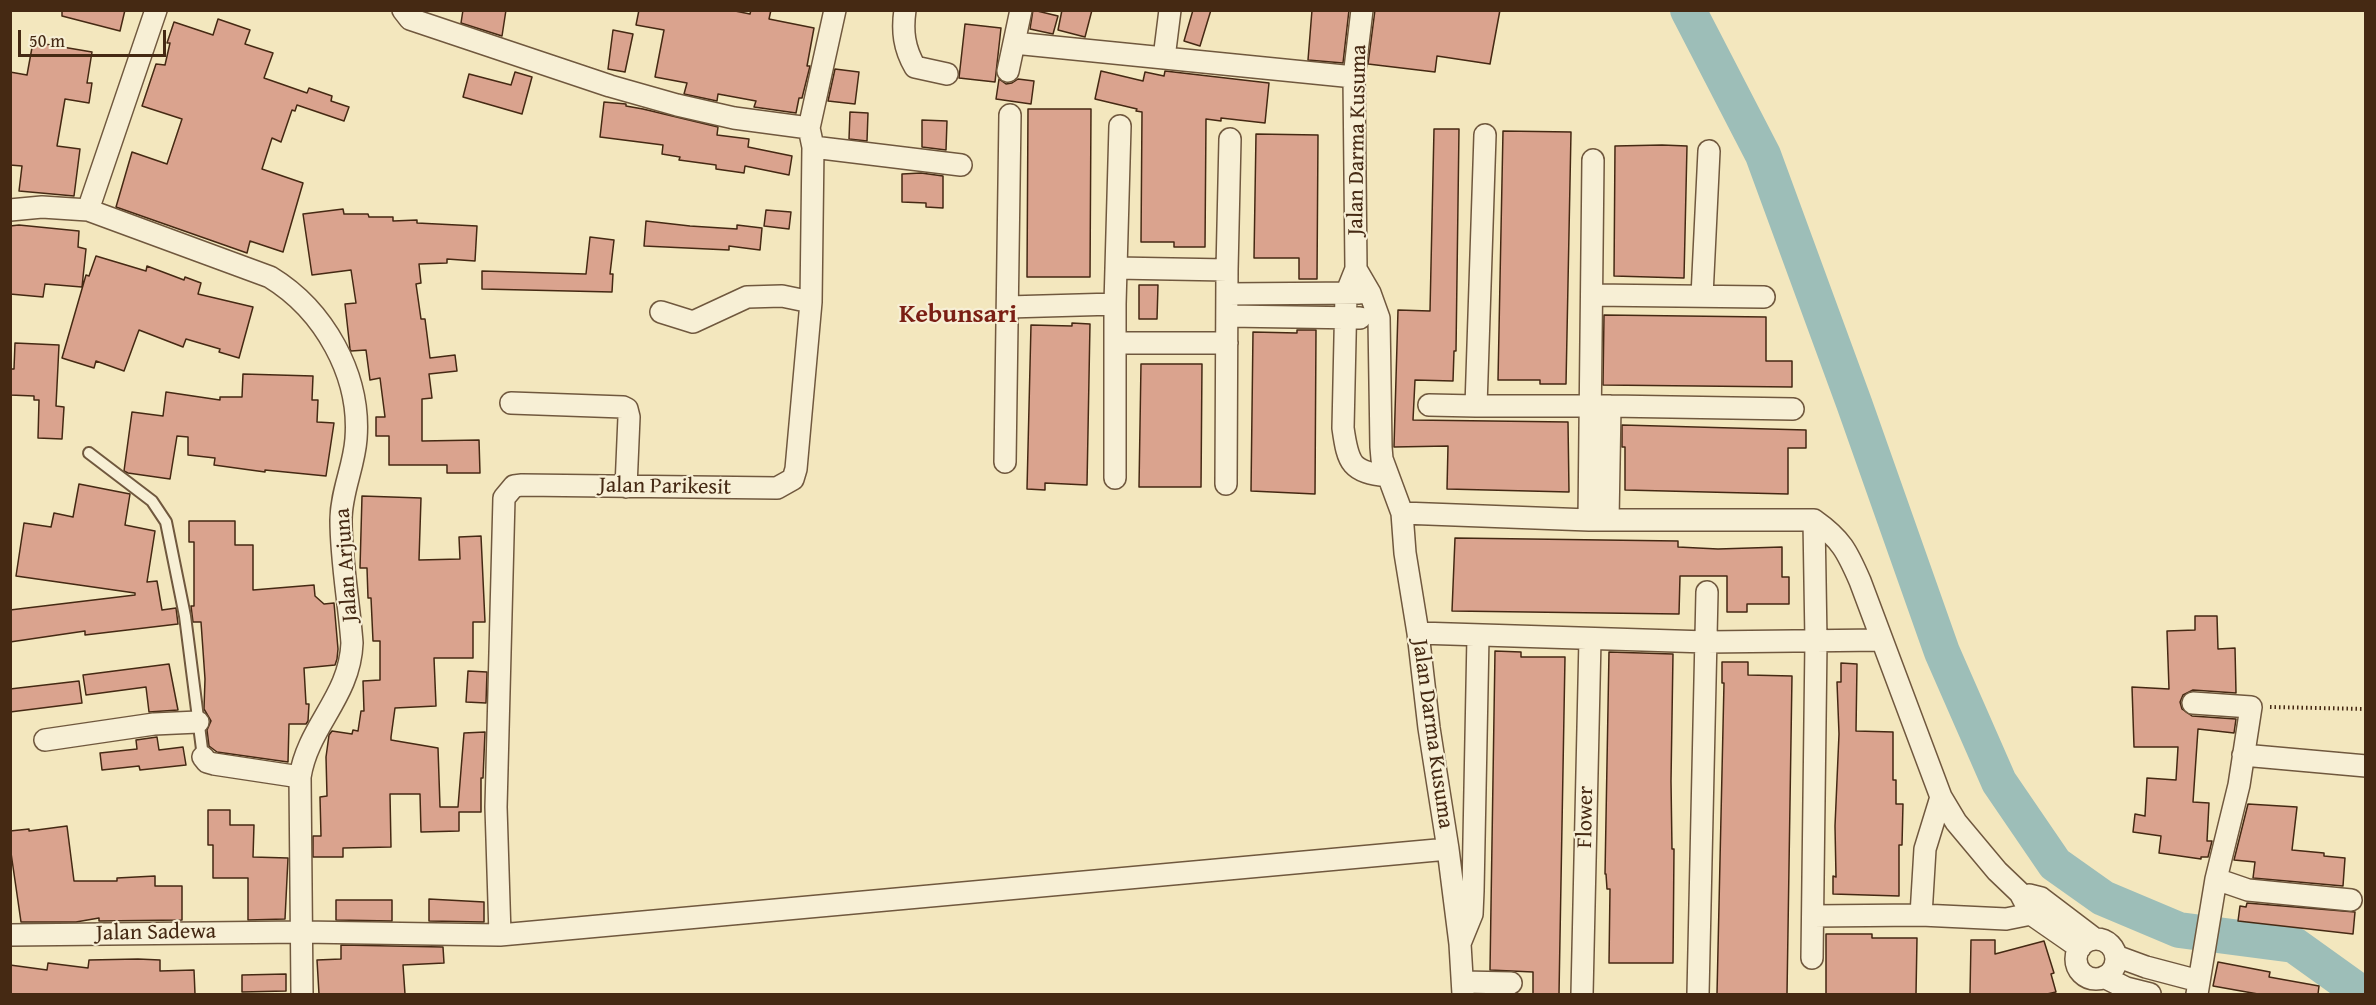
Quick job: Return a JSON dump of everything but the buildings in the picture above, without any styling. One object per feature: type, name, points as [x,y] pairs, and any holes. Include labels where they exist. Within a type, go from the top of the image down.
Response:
[{"type":"street","points":[[88,210],[156,10]]},
{"type":"street","points":[[403,10],[410,19],[610,86],[811,137],[961,165]]},
{"type":"street","name":"Jalan Parikesit","points":[[500,935],[496,807],[504,498],[514,486],[522,485],[777,488],[793,479],[796,469],[811,302],[811,137],[835,10]]},
{"type":"street","points":[[905,10],[904,42],[915,67],[947,74]]},
{"type":"street","points":[[1008,71],[1021,10]]},
{"type":"street","points":[[1164,58],[1170,10]]},
{"type":"street","name":"Jalan Darma Kusuma","points":[[1362,10],[1354,77],[1356,269],[1346,294],[1343,428],[1347,451],[1354,466],[1362,472],[1388,476]]},
{"type":"street","points":[[1014,43],[1354,77]]},
{"type":"street","points":[[1005,462],[1010,115]]},
{"type":"street","points":[[1115,478],[1114,304],[1120,126]]},
{"type":"street","points":[[1476,406],[1485,135]]},
{"type":"street","points":[[1226,484],[1230,139]]},
{"type":"street","points":[[1702,296],[1708,151]]},
{"type":"street","points":[[1593,160],[1592,295],[1600,406],[1598,520]]},
{"type":"street","name":"Jalan Arjuna","points":[[10,210],[42,207],[88,210],[270,277],[289,288],[314,315],[338,352],[347,371],[357,422],[356,441],[343,497],[341,519],[352,635],[352,660],[347,678],[309,744],[300,777],[302,994]]},
{"type":"street","points":[[1116,268],[1227,270]]},
{"type":"street","name":"Jalan Darma Kusuma","points":[[1356,269],[1370,293],[1379,318],[1381,447],[1388,476],[1402,513],[1405,553],[1448,849],[1463,988]]},
{"type":"street","points":[[1227,294],[1370,293]]},
{"type":"street","points":[[1592,295],[1764,297]]},
{"type":"street","points":[[661,312],[693,322],[747,297],[783,296],[811,302]]},
{"type":"street","points":[[1008,307],[1114,304]]},
{"type":"street","points":[[1228,315],[1379,318]]},
{"type":"street","points":[[1115,343],[1227,343]]},
{"type":"street","points":[[511,403],[623,406],[629,412],[626,487]]},
{"type":"street","points":[[1429,405],[1793,410]]},
{"type":"street","points":[[1402,513],[1598,520],[1814,520],[1841,542],[1848,554],[1941,797],[1956,822],[1972,843],[2020,893],[2087,943]]},
{"type":"street","points":[[1812,958],[1816,641],[1814,520]]},
{"type":"street","points":[[1698,994],[1707,592]]},
{"type":"street","points":[[1418,633],[1707,642],[1881,640]]},
{"type":"street","points":[[1460,944],[1468,927],[1473,891],[1478,636]]},
{"type":"street","name":"Flower","points":[[1582,994],[1590,639]]},
{"type":"street","points":[[2116,956],[2198,988],[2209,914],[2239,785],[2251,707],[2193,703]]},
{"type":"street","points":[[45,740],[154,724],[198,722]]},
{"type":"street","points":[[2243,755],[2366,766]]},
{"type":"street","points":[[203,758],[214,764],[300,777]]},
{"type":"street","points":[[1921,915],[1925,849],[1941,797]]},
{"type":"street","name":"Jalan Sadewa","points":[[10,935],[302,932],[500,935],[1448,849]]},
{"type":"street","points":[[2216,879],[2248,890],[2351,900]]},
{"type":"street","points":[[1813,915],[1921,915],[2006,919],[2036,906]]},
{"type":"street","points":[[2092,983],[2111,972],[2115,964],[2116,956],[2112,947],[2105,941],[2087,943],[2077,954],[2078,966],[2092,983],[2150,994]]},
{"type":"street","points":[[1463,988],[1511,983]]},
{"type":"lane","points":[[89,453],[152,501],[166,522],[185,616],[203,758]]},
{"type":"path","points":[[2251,707],[2366,709]]},
{"type":"waterway","points":[[1688,10],[1763,155],[1942,652],[1999,782],[2055,864],[2103,898],[2179,930],[2294,945],[2354,988],[2357,994]]},
{"type":"district","name":"Kebunsari","points":[[958,315]]}]
